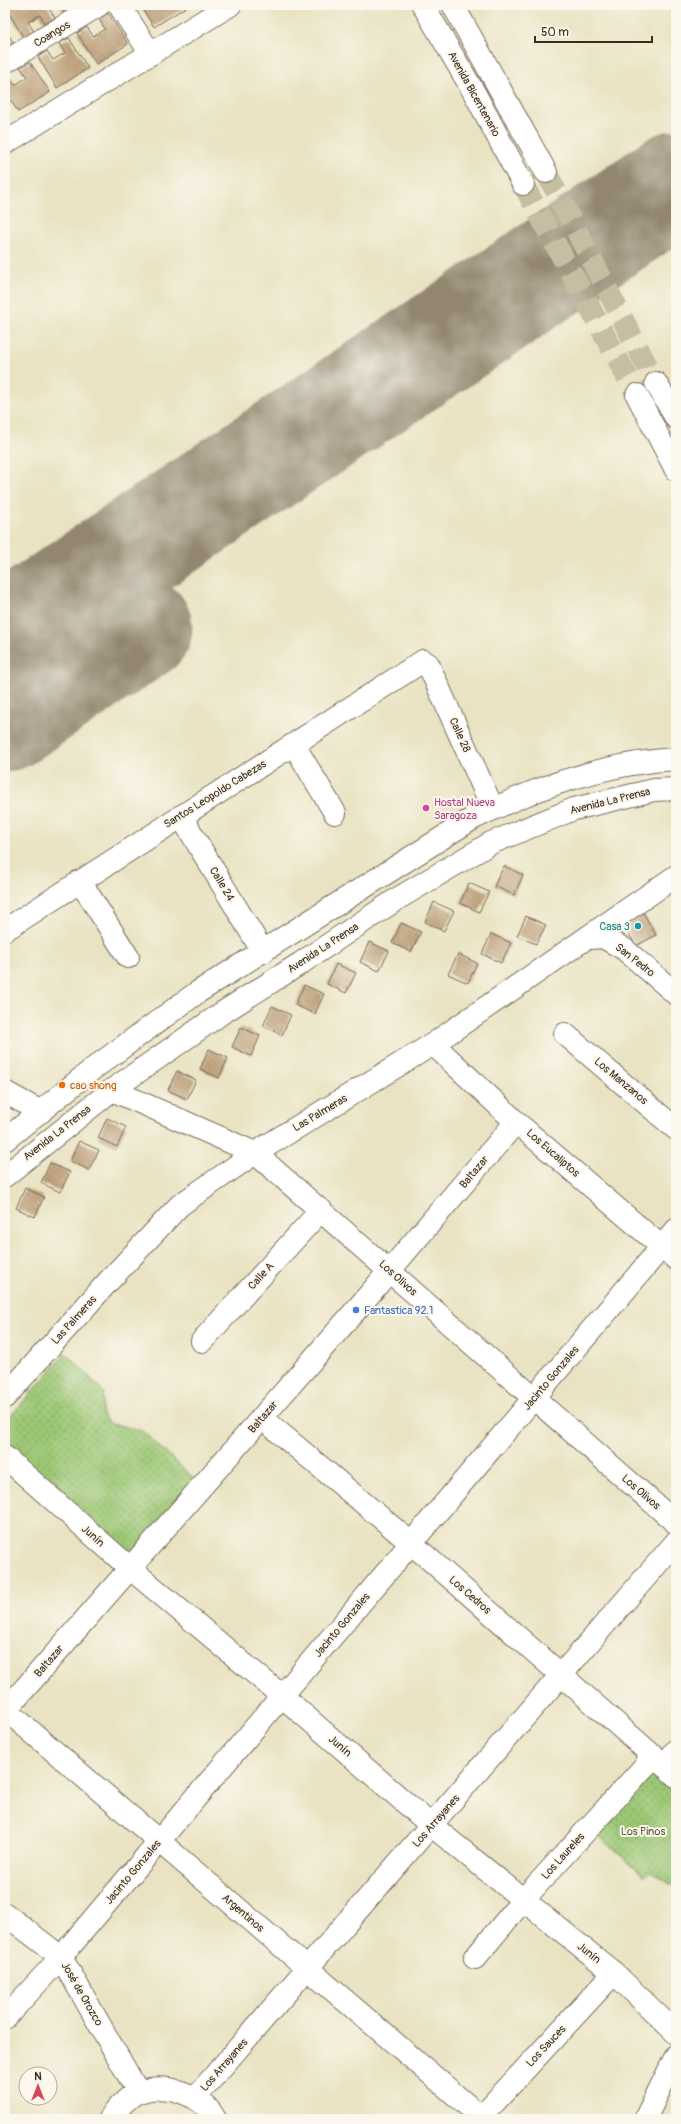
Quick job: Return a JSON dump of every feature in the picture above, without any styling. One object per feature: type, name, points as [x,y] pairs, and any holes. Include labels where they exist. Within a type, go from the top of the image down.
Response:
[{"type":"street","name":"Coangos","points":[[5,62],[99,5]]},
{"type":"street","points":[[118,5],[151,54]]},
{"type":"street","points":[[5,143],[230,5]]},
{"type":"street","name":"Avenida Bicentenario","points":[[423,5],[475,94],[524,184]]},
{"type":"street","points":[[453,5],[546,172]]},
{"type":"street","points":[[656,383],[676,418]]},
{"type":"street","points":[[637,395],[676,470]]},
{"type":"street","name":"Santos Leopoldo Cabezas","points":[[5,930],[423,661],[426,662]]},
{"type":"street","name":"Calle 28","points":[[426,662],[493,809]]},
{"type":"street","points":[[294,745],[335,813]]},
{"type":"street","points":[[5,1140],[94,1068],[192,996],[472,819],[561,782],[643,761],[676,759]]},
{"type":"street","name":"Avenida La Prensa","points":[[5,1176],[112,1090],[222,1012],[301,964],[397,899],[491,843],[574,809],[654,790],[676,789]]},
{"type":"street","name":"Calle 24","points":[[181,816],[263,952]]},
{"type":"street","name":"Las Palmeras","points":[[5,1397],[105,1285],[180,1205],[255,1153],[433,1044],[589,938],[676,876]]},
{"type":"street","points":[[80,882],[128,957]]},
{"type":"street","name":"San Pedro","points":[[589,938],[603,937],[624,949],[676,994]]},
{"type":"street","name":"Los Manzanos","points":[[565,1034],[676,1129]]},
{"type":"street","name":"Los Eucaliptos","points":[[433,1044],[516,1122],[669,1253]]},
{"type":"street","name":"Los Olivos","points":[[112,1090],[255,1153],[533,1399],[676,1523]]},
{"type":"street","points":[[5,1092],[41,1112]]},
{"type":"street","name":"Baltazar","points":[[5,1710],[390,1271],[516,1122]]},
{"type":"street","name":"Calle A","points":[[202,1341],[321,1210]]},
{"type":"street","name":"Jacinto Gonzales","points":[[5,2018],[61,1957],[533,1399],[669,1253],[676,1230]]},
{"type":"street","name":"Los Cedros","points":[[262,1418],[411,1543],[561,1675],[668,1762]]},
{"type":"street","name":"Junín","points":[[5,1458],[130,1569],[282,1696],[432,1826],[614,1973],[676,2032]]},
{"type":"street","name":"Los Arrayanes","points":[[195,2098],[309,1969],[676,1542]]},
{"type":"street","name":"Argentinos","points":[[5,1710],[309,1969],[480,2118]]},
{"type":"street","name":"Los Laureles","points":[[475,1958],[523,1900],[668,1762]]},
{"type":"street","name":"José de Orozco","points":[[5,1914],[61,1957],[138,2092]]},
{"type":"street","name":"Los Sauces","points":[[480,2118],[614,1973]]},
{"type":"street","points":[[645,2119],[676,2056]]},
{"type":"street","points":[[109,2119],[121,2104],[138,2092],[168,2089],[182,2092],[195,2098],[212,2113],[215,2119]]},
{"type":"green space","points":[[66,1353],[104,1392],[102,1414],[108,1423],[141,1430],[196,1480],[131,1559],[5,1437],[5,1422]]},
{"type":"green space","name":"Los Pinos","points":[[650,1772],[676,1794],[676,1887],[651,1872],[644,1876],[596,1834]]},
{"type":"building","points":[[8,5],[47,5],[55,18],[45,24],[40,15],[28,22],[34,32],[24,38],[5,7]]},
{"type":"building","points":[[59,5],[73,5],[74,8],[65,14]]},
{"type":"building","points":[[140,5],[184,5],[186,7],[154,27]]},
{"type":"building","points":[[108,13],[128,44],[96,64],[77,33],[87,27],[93,36],[105,29],[99,19]]},
{"type":"building","points":[[5,29],[14,44],[5,50]]},
{"type":"building","points":[[69,38],[88,68],[57,88],[38,57],[47,51],[53,60],[65,53],[59,43]]},
{"type":"building","points":[[30,62],[50,92],[18,112],[5,91],[5,78],[9,75],[15,85],[27,77],[20,67]]},
{"type":"building","points":[[504,866],[523,875],[514,895],[494,886]]},
{"type":"building","points":[[469,883],[489,892],[479,912],[460,903]]},
{"type":"building","points":[[434,902],[454,911],[444,931],[425,922]]},
{"type":"building","name":"Casa 3","points":[[640,907],[656,935],[636,946],[620,918]]},
{"type":"building","points":[[526,916],[546,925],[536,944],[517,936]]},
{"type":"building","points":[[401,923],[421,932],[411,952],[392,943]]},
{"type":"building","points":[[491,934],[511,943],[501,963],[482,954]]},
{"type":"building","points":[[369,942],[389,951],[379,971],[360,962]]},
{"type":"building","points":[[458,954],[477,963],[468,983],[448,974]]},
{"type":"building","points":[[336,964],[356,973],[346,993],[327,984]]},
{"type":"building","points":[[304,985],[324,994],[315,1014],[295,1005]]},
{"type":"building","points":[[272,1006],[291,1015],[282,1035],[263,1026]]},
{"type":"building","points":[[241,1027],[260,1036],[251,1056],[232,1047]]},
{"type":"building","points":[[209,1049],[228,1058],[219,1078],[200,1069]]},
{"type":"building","points":[[177,1071],[196,1080],[187,1099],[168,1090]]},
{"type":"building","points":[[107,1118],[126,1127],[117,1147],[98,1138]]},
{"type":"building","points":[[79,1141],[99,1150],[89,1170],[70,1161]]},
{"type":"building","points":[[50,1163],[70,1172],[60,1192],[41,1183]]},
{"type":"building","points":[[25,1188],[44,1197],[35,1217],[16,1208]]},
{"type":"runway","points":[[5,637],[676,183]]},
{"type":"runway","points":[[5,719],[140,628]]},
{"type":"tunnel","points":[[546,172],[656,383]]},
{"type":"tunnel","points":[[523,184],[637,395]]},
{"type":"place","name":"Hostal Nueva Saragoza","points":[[426,808]]},
{"type":"place","name":"Casa 3","points":[[638,926]]},
{"type":"place","name":"cao shong","points":[[62,1085]]},
{"type":"place","name":"Fantastica 92.1","points":[[356,1310]]}]
